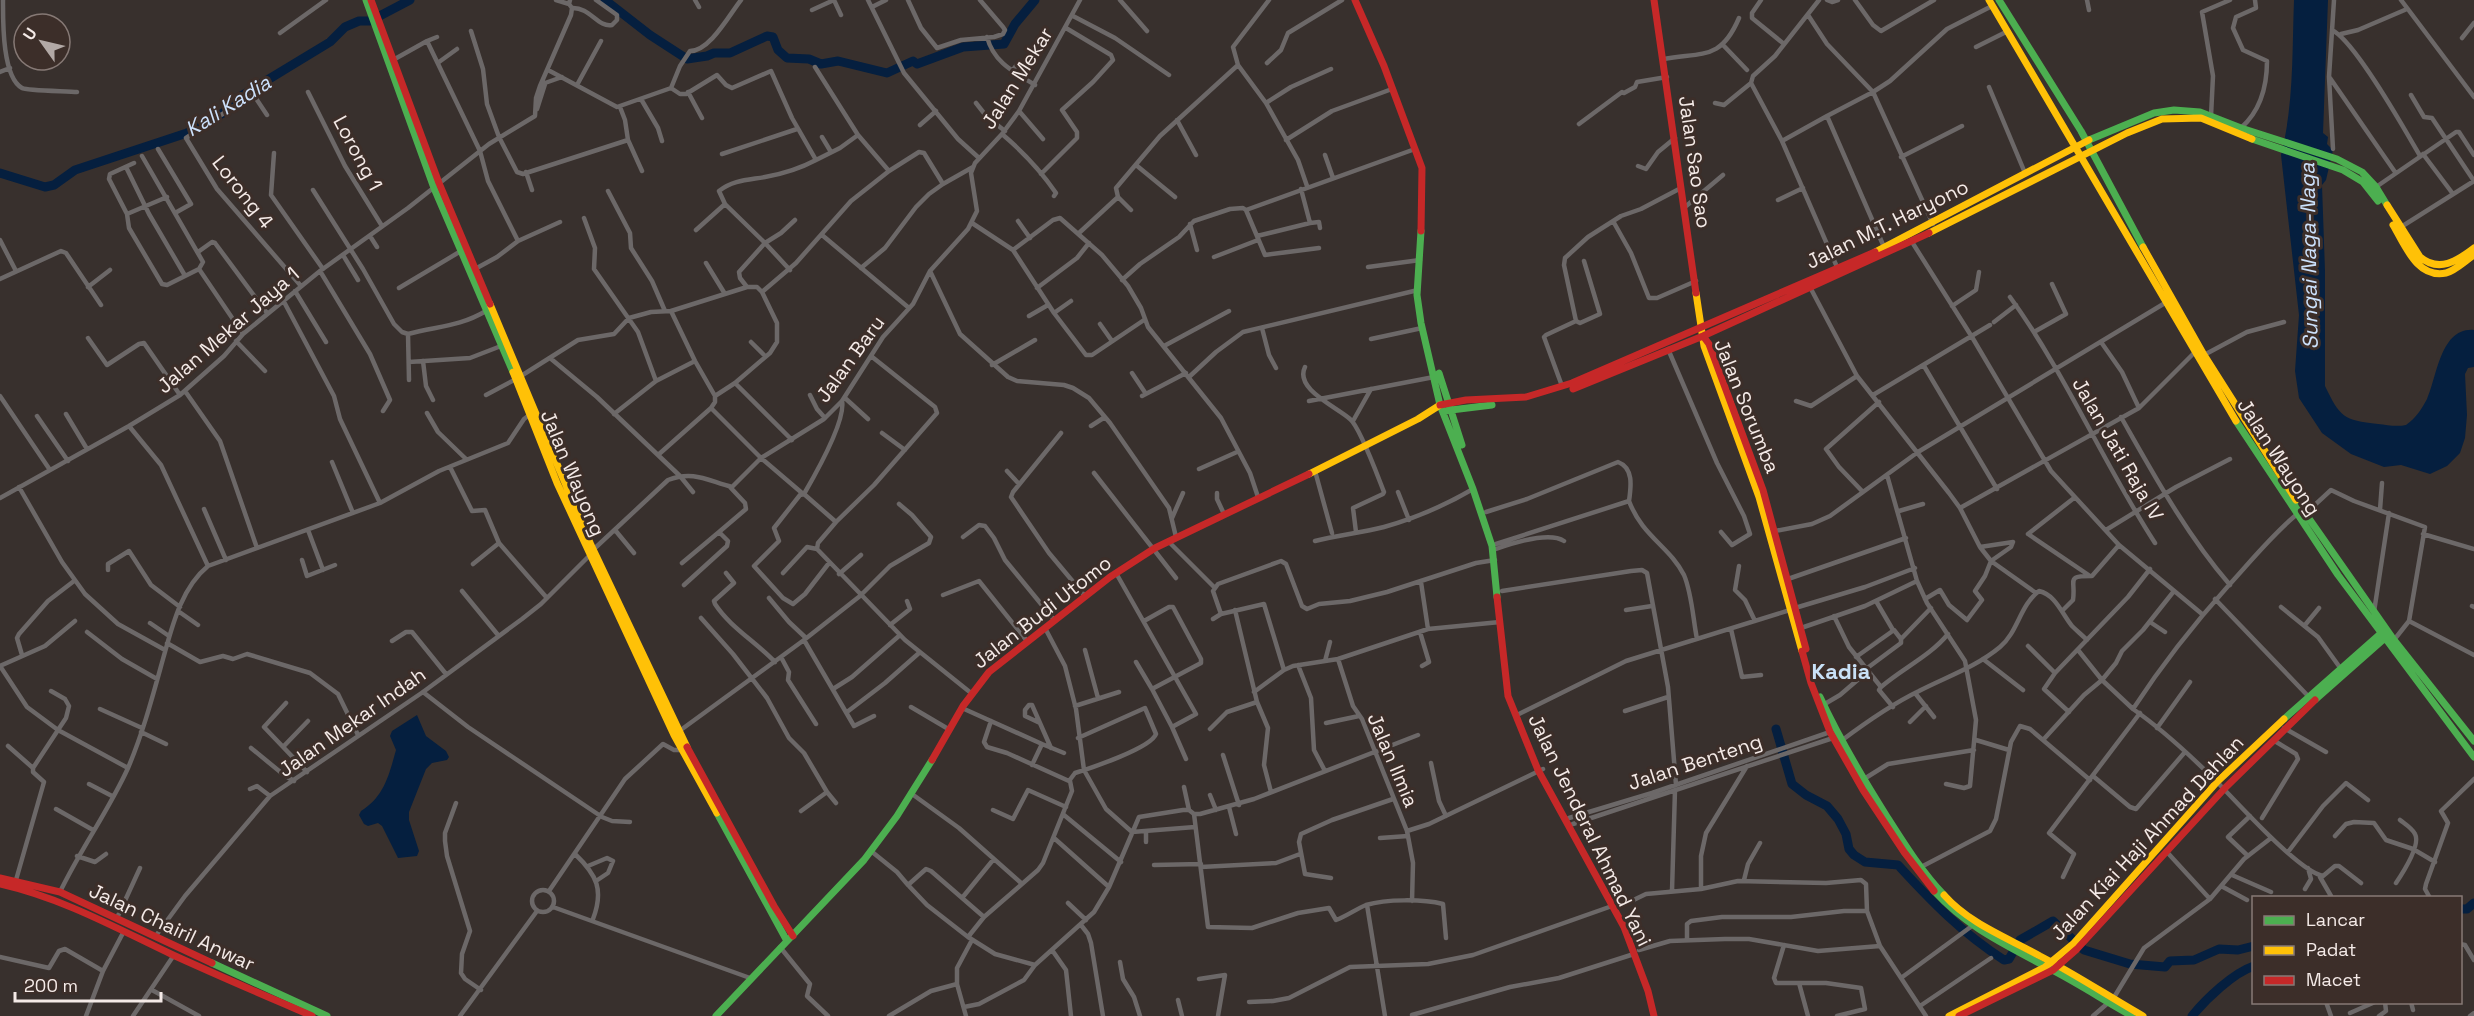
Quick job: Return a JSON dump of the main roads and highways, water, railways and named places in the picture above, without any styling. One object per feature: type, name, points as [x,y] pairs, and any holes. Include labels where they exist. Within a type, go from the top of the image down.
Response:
[{"type":"main road","name":"Jalan Jenderal Ahmad Yani","points":[[1355,0],[1416,148],[1424,184],[1417,295],[1422,328],[1434,377],[1486,512],[1496,547],[1502,591],[1500,622],[1508,696],[1541,769],[1618,910],[1655,995],[1659,1016]]},
{"type":"main road","name":"Jalan Sao Sao","points":[[1654,0],[1667,76],[1696,281],[1700,328],[1703,336]]},
{"type":"main road","name":"Jalan Wayong","points":[[1999,0],[2093,152],[2126,217],[2204,355],[2305,514],[2394,640],[2474,741]]},
{"type":"main road","name":"Jalan Wayong","points":[[371,1],[375,21],[461,251],[486,311],[500,336],[501,345],[518,377]]},
{"type":"main road","name":"Jalan Wayong","points":[[1990,3],[2194,353],[2296,515],[2381,638],[2474,757]]},
{"type":"main road","name":"Jalan Wayong","points":[[375,21],[393,60],[436,185],[475,269],[500,336],[592,552],[676,733],[790,938]]},
{"type":"main road","name":"Jalan M.T. Haryono","points":[[1446,407],[1541,400],[1703,336],[1809,284],[1838,267],[1933,224],[2075,146],[2154,113],[2191,110],[2280,145]]},
{"type":"main road","name":"Jalan M.T. Haryono","points":[[1446,407],[1526,397],[1562,386],[1912,242],[2051,170],[2081,158],[2151,123],[2186,117],[2201,118],[2240,135],[2337,159],[2362,172],[2376,187],[2398,229]]},
{"type":"main road","points":[[2280,145],[2336,167],[2363,182],[2398,229],[2421,257],[2432,266],[2443,266],[2474,248]]},
{"type":"main road","points":[[2398,229],[2418,265],[2428,273],[2447,273],[2474,255]]},
{"type":"main road","points":[[1418,290],[1421,294],[1446,407]]},
{"type":"main road","name":"Jalan Sorumba","points":[[1703,336],[1709,344],[1749,448],[1775,531],[1811,683],[1881,818],[1929,886],[1970,927],[2052,966],[2110,1001]]},
{"type":"main road","name":"Jalan Sorumba","points":[[1703,336],[1704,346],[1788,579],[1793,609],[1801,628],[1810,669],[1838,737],[1921,867],[1959,910],[2015,948]]},
{"type":"main road","name":"Jalan Jenderal Ahmad Yani","points":[[1446,407],[1495,560],[1511,690],[1541,769],[1571,821],[1583,848]]},
{"type":"main road","name":"Jalan Budi Utomo","points":[[716,1016],[780,947],[827,903],[871,851],[912,794],[971,693],[991,669],[1116,573],[1152,550],[1315,471],[1433,410],[1446,407]]},
{"type":"main road","name":"Jalan Kiai Haji Ahmad Dahlan","points":[[1959,1016],[2052,966],[2075,947],[2217,782],[2309,696],[2381,638]]},
{"type":"main road","name":"Jalan Kiai Haji Ahmad Dahlan","points":[[2081,940],[2271,739],[2381,638]]},
{"type":"main road","points":[[2448,722],[2454,717]]},
{"type":"main road","name":"Jalan Wayong","points":[[676,733],[682,750],[790,938]]},
{"type":"main road","name":"Jalan Chairil Anwar","points":[[0,878],[60,892],[117,918],[203,964],[312,1016]]},
{"type":"main road","name":"Jalan Chairil Anwar","points":[[0,884],[37,892],[174,955],[203,964],[327,1016]]},
{"type":"main road","name":"Jalan Jenderal Ahmad Yani","points":[[1637,952],[1654,1016]]},
{"type":"main road","name":"Jalan Sorumba","points":[[2052,966],[2064,976],[2143,1016]]},
{"type":"main road","name":"Jalan Kiai Haji Ahmad Dahlan","points":[[1949,1016],[2052,966]]},
{"type":"main road","points":[[2110,1001],[2132,1016]]},
{"type":"water","name":"Sungai Naga-Naga","points":[[2294,0],[2328,0],[2323,133],[2328,137],[2327,144],[2333,150],[2326,180],[2322,185],[2325,386],[2330,396],[2339,411],[2357,421],[2406,425],[2413,420],[2427,399],[2447,345],[2463,331],[2474,330],[2474,367],[2468,368],[2465,374],[2467,415],[2465,438],[2460,453],[2447,466],[2430,474],[2401,465],[2384,467],[2351,454],[2322,433],[2299,398],[2295,371],[2299,315],[2281,155],[2290,97]]},
{"type":"water","points":[[417,715],[426,736],[446,751],[449,757],[447,760],[432,763],[426,769],[409,812],[409,820],[419,851],[417,856],[398,858],[382,826],[378,823],[368,826],[364,824],[359,815],[375,799],[388,777],[396,750],[390,736],[392,731]]},
{"type":"waterway","name":"Kali Kadia","points":[[0,173],[45,187],[54,185],[75,170],[187,133],[223,113],[241,96],[330,42],[345,27],[359,21],[370,21],[410,0]]},
{"type":"waterway","name":"Kali Kadia","points":[[605,0],[650,35],[687,59],[714,53],[730,53],[767,36],[773,37],[778,50],[787,58],[809,59],[821,64],[838,61],[887,73],[913,61],[917,64],[963,47],[1004,44],[1015,24],[1035,0]]},
{"type":"waterway","points":[[1776,729],[1792,784],[1806,795],[1827,806],[1838,819],[1846,834],[1849,849],[1854,855],[1865,862],[1898,865],[1948,916],[2004,960],[2009,959],[2020,940],[2053,921],[2084,950],[2130,964],[2165,967],[2170,961],[2194,960],[2219,949],[2238,950],[2252,946]]},
{"type":"waterway","points":[[2462,909],[2467,909],[2474,903]]},
{"type":"waterway","points":[[2192,1016],[2229,980],[2252,967]]},
{"type":"district","name":"Kadia","points":[[1841,671]]}]
